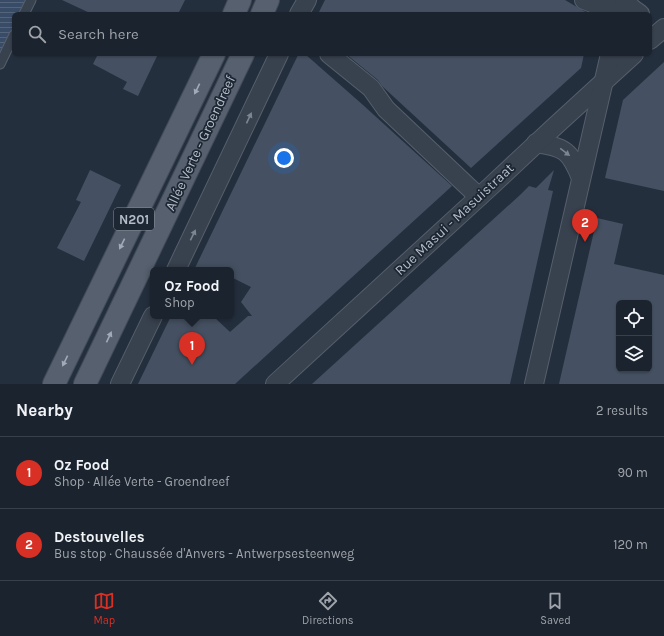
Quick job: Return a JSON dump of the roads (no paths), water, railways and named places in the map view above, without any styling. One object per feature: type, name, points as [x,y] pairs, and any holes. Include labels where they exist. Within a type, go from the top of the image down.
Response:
[{"type":"main road","points":[[235,12],[240,0]]},
{"type":"main road","points":[[263,12],[268,0]]},
{"type":"main road","name":"Allée Verte - Groendreef","points":[[54,384],[213,56]]},
{"type":"main road","name":"Allée Verte - Groendreef","points":[[85,384],[242,56]]},
{"type":"street","points":[[300,12],[307,0]]},
{"type":"street","points":[[584,0],[600,6],[621,6],[636,12]]},
{"type":"street","points":[[652,19],[664,21]]},
{"type":"street","points":[[652,38],[664,28]]},
{"type":"street","points":[[177,267],[278,56]]},
{"type":"street","points":[[331,56],[371,88],[386,109],[478,197]]},
{"type":"street","points":[[534,384],[610,56]]},
{"type":"street","name":"Rue Masui - Masuistraat","points":[[275,384],[632,56]]},
{"type":"street","points":[[536,143],[563,149],[572,158],[581,178]]},
{"type":"street","points":[[120,384],[152,319]]},
{"type":"lane","points":[[25,12],[31,0]]},
{"type":"lane","points":[[0,64],[12,39]]},
{"type":"water","points":[[0,0],[27,0],[21,12],[12,12],[12,31],[0,56]]},
{"type":"place","name":"Destouvelles","points":[[585,242]]},
{"type":"place","name":"Oz Food","points":[[192,365]]}]
